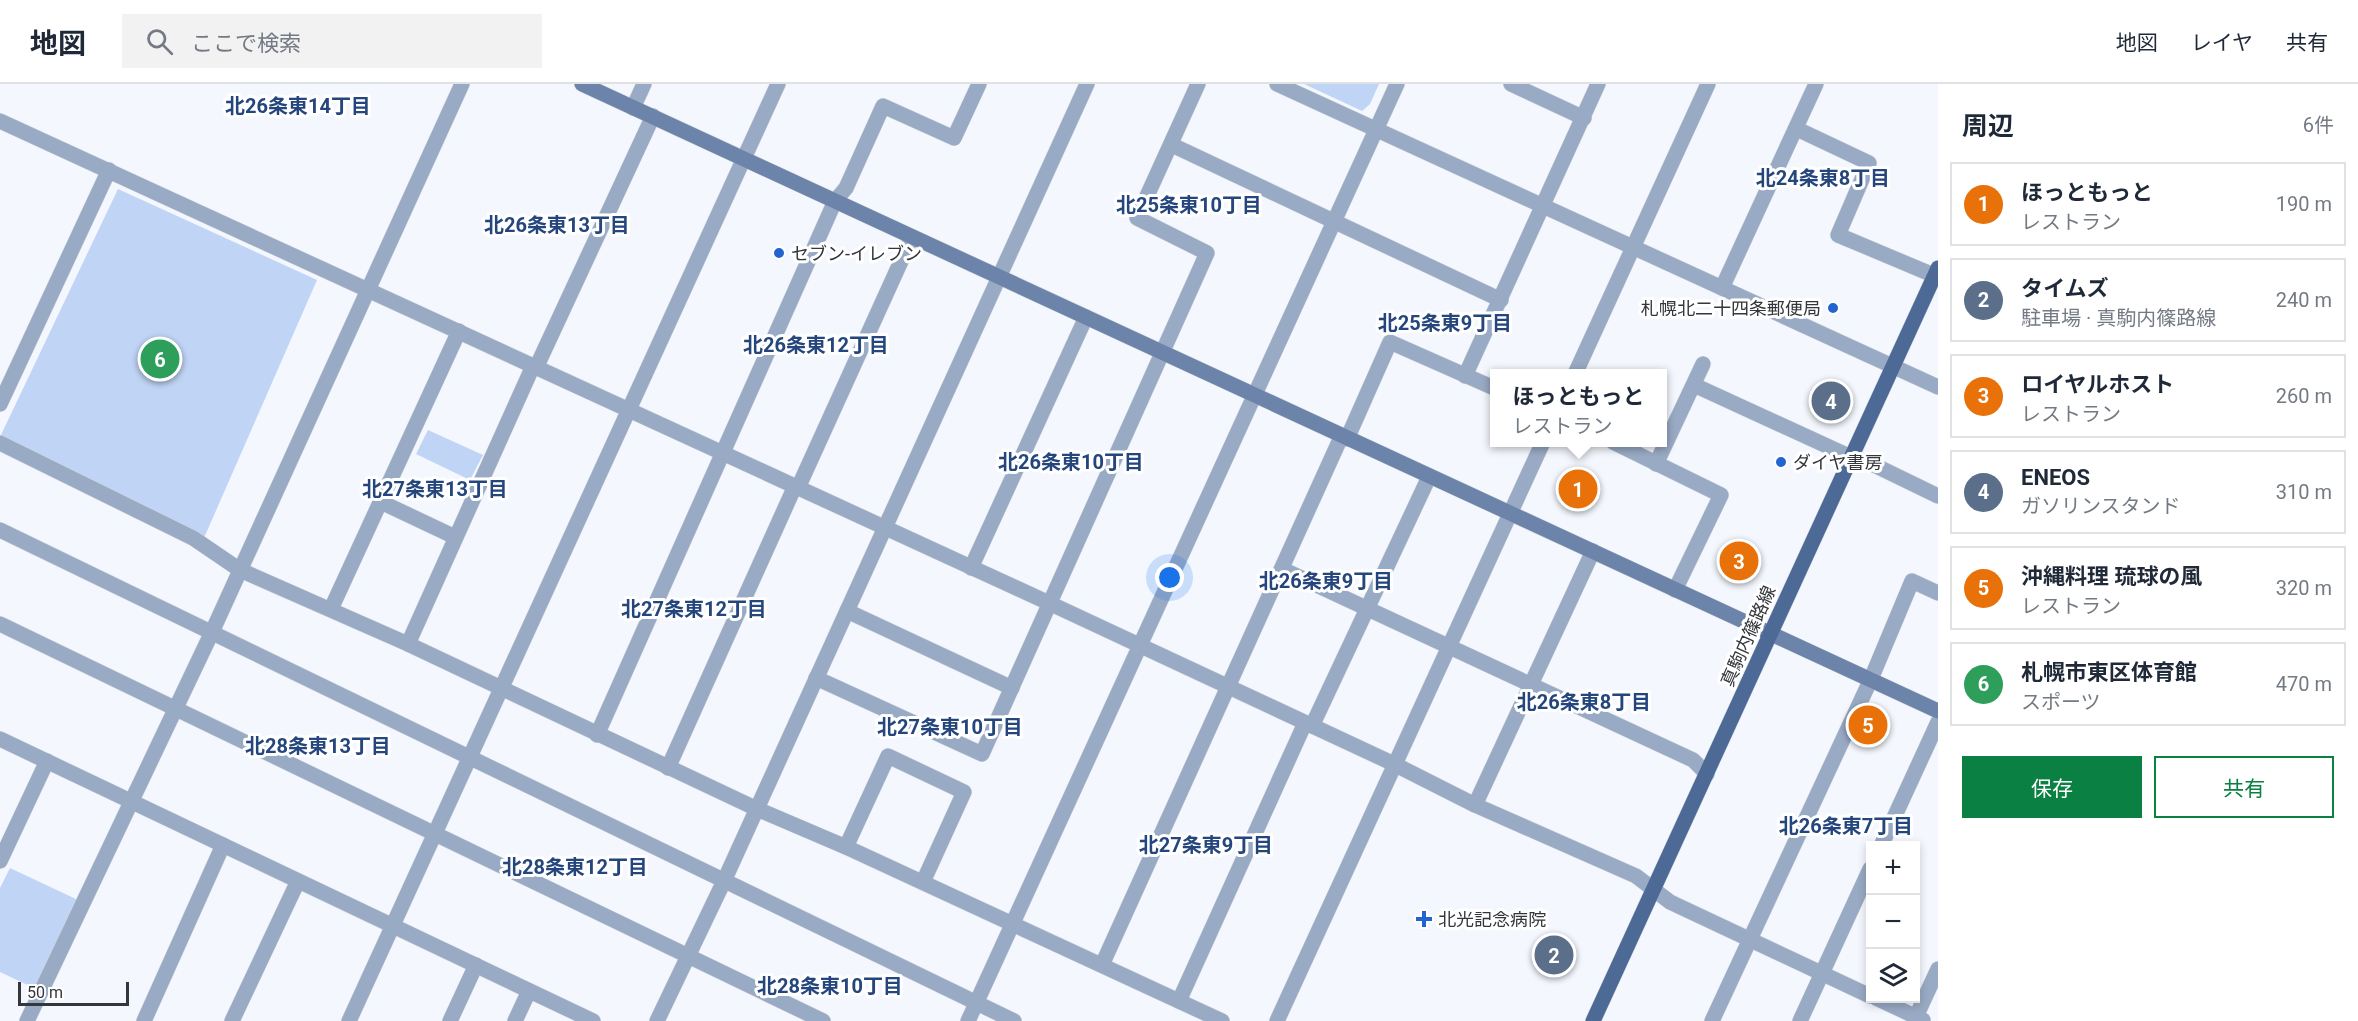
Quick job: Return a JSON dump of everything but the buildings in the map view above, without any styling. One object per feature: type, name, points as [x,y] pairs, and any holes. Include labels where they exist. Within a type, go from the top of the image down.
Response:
[{"type":"main road","name":"真駒内篠路線","points":[[1593,1021],[1937,274]]},
{"type":"street","points":[[27,1021],[212,632],[462,84]]},
{"type":"street","points":[[582,84],[1938,711]]},
{"type":"street","points":[[633,108],[644,84]]},
{"type":"street","points":[[349,1021],[778,84]]},
{"type":"street","points":[[597,735],[835,201],[846,188],[883,106],[954,138],[979,84]]},
{"type":"street","points":[[657,1021],[724,881],[1087,84]]},
{"type":"street","points":[[816,678],[982,754],[1207,253],[1137,218],[1198,84]]},
{"type":"street","points":[[1277,84],[1938,387]]},
{"type":"street","points":[[968,1021],[1397,84]]},
{"type":"street","points":[[1511,84],[1584,118]]},
{"type":"street","points":[[1465,376],[1598,84]]},
{"type":"street","points":[[1577,369],[1707,84]]},
{"type":"street","points":[[1722,288],[1816,84]]},
{"type":"street","points":[[408,644],[455,537],[653,116]]},
{"type":"street","points":[[0,121],[1049,603],[1394,764],[1475,805],[1636,876],[1671,902],[1866,994]]},
{"type":"street","points":[[1797,129],[1869,163],[1838,235],[1937,274]]},
{"type":"street","points":[[1172,145],[1501,300]]},
{"type":"street","points":[[0,404],[109,170]]},
{"type":"street","points":[[668,768],[912,237]]},
{"type":"street","points":[[971,568],[1086,317]]},
{"type":"street","points":[[331,609],[459,332]]},
{"type":"street","points":[[1102,964],[1282,569],[1390,342],[1490,386]]},
{"type":"street","points":[[1667,441],[1703,364]]},
{"type":"street","points":[[1694,385],[1851,457],[1870,463],[1938,496]]},
{"type":"street","points":[[0,443],[193,538],[240,570],[408,644],[668,768],[923,882],[1222,1021]]},
{"type":"street","points":[[1277,1021],[1541,447]]},
{"type":"street","points":[[1623,447],[1722,495],[1675,590]]},
{"type":"street","points":[[1656,464],[1664,447]]},
{"type":"street","points":[[1179,1001],[1429,477]]},
{"type":"street","points":[[381,502],[455,537]]},
{"type":"street","points":[[0,530],[1014,1021]]},
{"type":"street","points":[[1475,805],[1593,551]]},
{"type":"street","points":[[1282,569],[1693,760],[1707,774]]},
{"type":"street","points":[[1712,1021],[1871,679],[1912,581],[1938,593]]},
{"type":"street","points":[[847,611],[1012,688]]},
{"type":"street","points":[[0,624],[823,1021]]},
{"type":"street","points":[[1883,841],[1938,722]]},
{"type":"street","points":[[0,739],[585,1019]]},
{"type":"street","points":[[846,847],[888,756],[964,792],[923,882]]},
{"type":"street","points":[[0,861],[47,761]]},
{"type":"street","points":[[144,1021],[224,845]]},
{"type":"street","points":[[1800,1021],[1866,878]]},
{"type":"street","points":[[232,1021],[298,881]]},
{"type":"street","points":[[450,1021],[476,965]]},
{"type":"street","points":[[1884,1003],[1918,1020],[1938,969]]},
{"type":"street","points":[[515,1021],[529,991]]},
{"type":"shaded area","points":[[1304,84],[1379,84],[1370,104],[1362,111]]},
{"type":"shaded area","points":[[118,189],[317,280],[204,538],[0,437]]},
{"type":"shaded area","points":[[428,430],[483,455],[470,480],[416,454]]},
{"type":"shaded area","points":[[10,868],[78,900],[36,989],[0,972],[0,888]]},
{"type":"place","name":"セブン-イレブン","points":[[779,253]]},
{"type":"place","name":"札幌北二十四条郵便局","points":[[1833,308]]},
{"type":"place","name":"札幌市東区体育館","points":[[160,359]]},
{"type":"place","name":"ENEOS","points":[[1831,401]]},
{"type":"place","name":"ダイヤ書房","points":[[1781,462]]},
{"type":"place","name":"ほっともっと","points":[[1578,489]]},
{"type":"place","name":"ロイヤルホスト","points":[[1739,561]]},
{"type":"place","name":"沖縄料理 琉球の風","points":[[1868,725]]},
{"type":"place","name":"北光記念病院","points":[[1424,919]]},
{"type":"place","name":"タイムズ","points":[[1554,955]]},
{"type":"district","name":"北26条東14丁目","points":[[298,106]]},
{"type":"district","name":"北24条東8丁目","points":[[1823,178]]},
{"type":"district","name":"北25条東10丁目","points":[[1189,205]]},
{"type":"district","name":"北26条東13丁目","points":[[557,225]]},
{"type":"district","name":"北25条東9丁目","points":[[1445,323]]},
{"type":"district","name":"北26条東12丁目","points":[[816,345]]},
{"type":"district","name":"北26条東10丁目","points":[[1071,462]]},
{"type":"district","name":"北27条東13丁目","points":[[435,489]]},
{"type":"district","name":"北26条東9丁目","points":[[1326,581]]},
{"type":"district","name":"北27条東12丁目","points":[[694,609]]},
{"type":"district","name":"北26条東8丁目","points":[[1584,702]]},
{"type":"district","name":"北27条東10丁目","points":[[950,727]]},
{"type":"district","name":"北28条東13丁目","points":[[318,746]]},
{"type":"district","name":"北26条東7丁目","points":[[1846,826]]},
{"type":"district","name":"北27条東9丁目","points":[[1206,845]]},
{"type":"district","name":"北28条東12丁目","points":[[575,867]]},
{"type":"district","name":"北28条東10丁目","points":[[830,986]]}]
